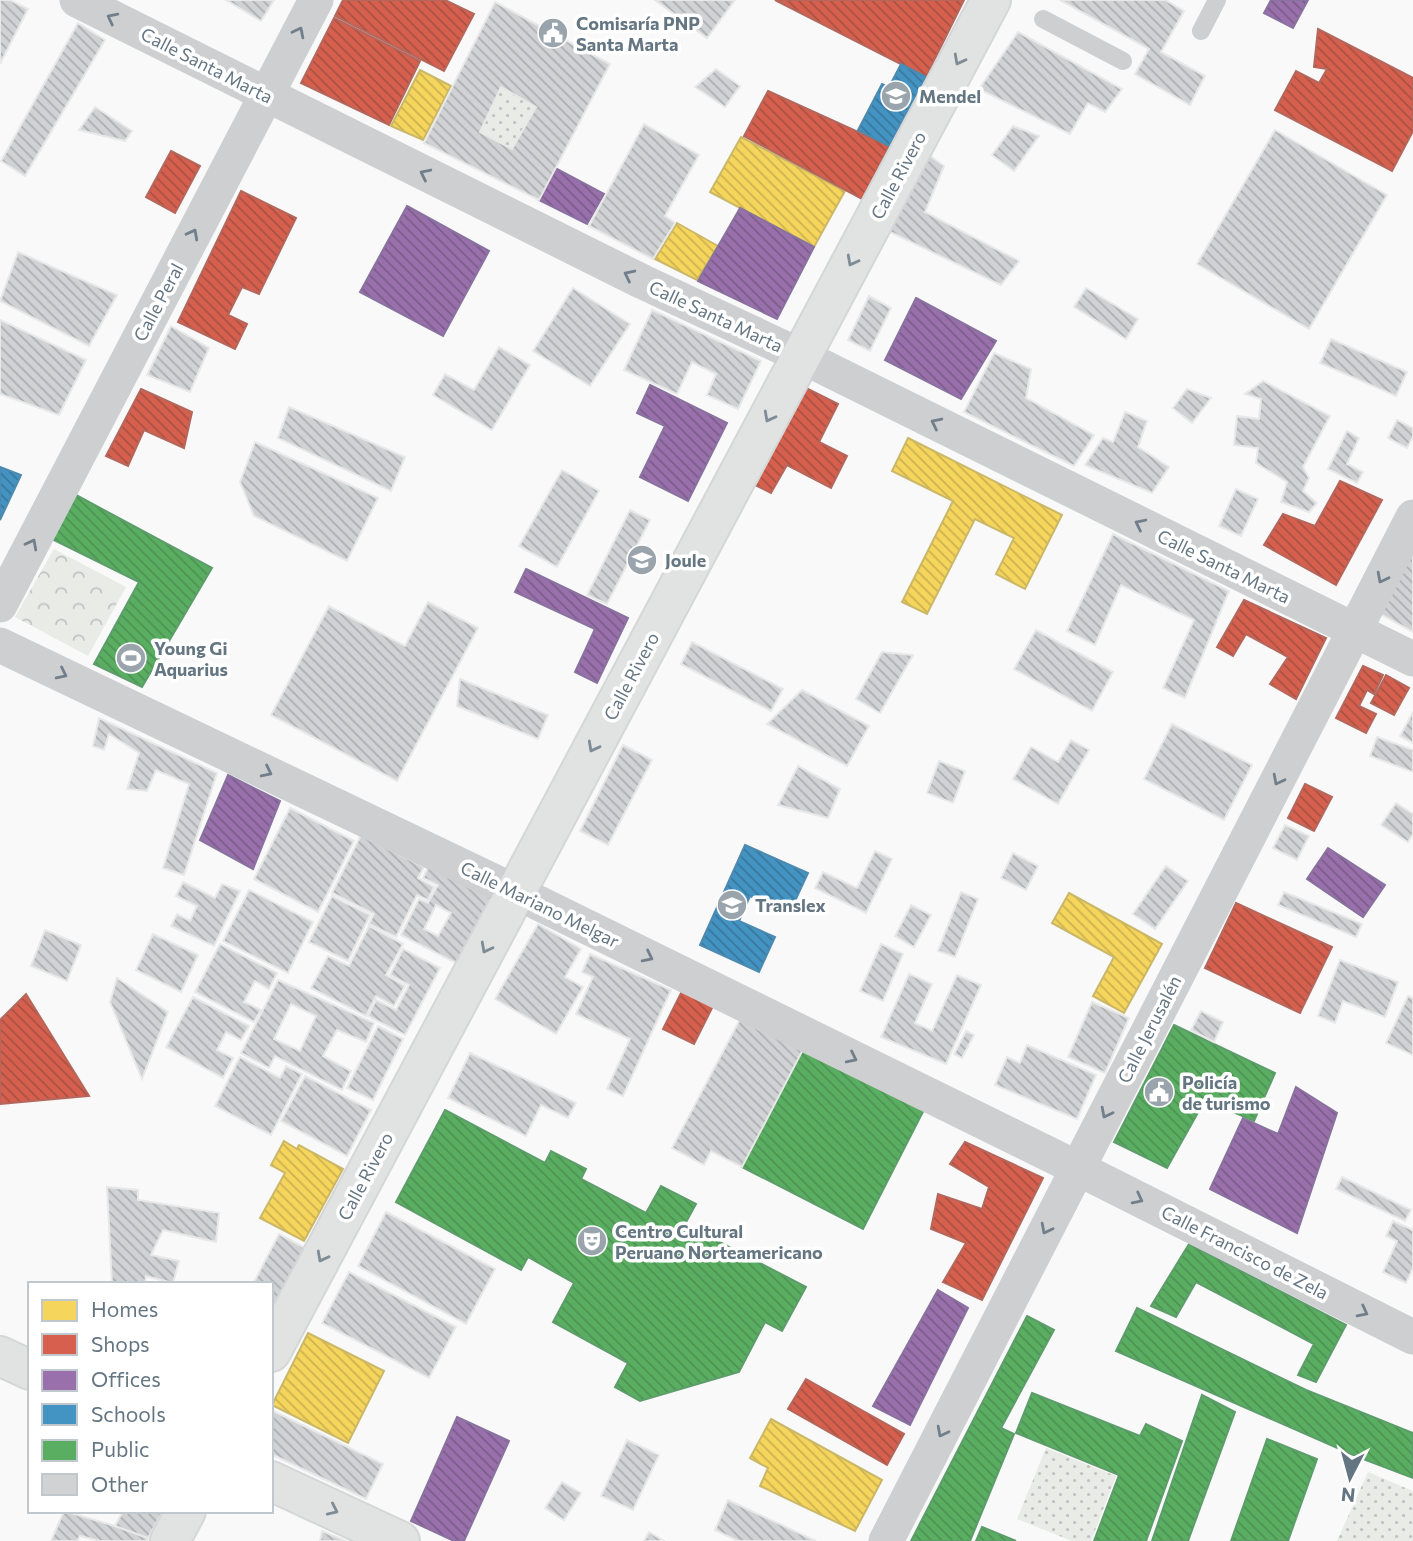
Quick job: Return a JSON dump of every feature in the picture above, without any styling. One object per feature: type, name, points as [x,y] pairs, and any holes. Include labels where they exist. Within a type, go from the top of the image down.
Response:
[{"type":"street","name":"Calle Santa Marta","points":[[77,0],[631,276],[801,356],[1413,659]]},
{"type":"street","name":"Calle Peral","points":[[0,605],[316,0]]},
{"type":"street","name":"Calle Rivero","points":[[273,1348],[991,0]]},
{"type":"street","name":"Calle Jerusalén","points":[[886,1541],[1413,517]]},
{"type":"street","name":"Calle Mariano Melgar","points":[[0,645],[516,891],[1077,1168]]},
{"type":"street","name":"Calle Francisco de Zela","points":[[1077,1168],[1413,1337]]},
{"type":"street","points":[[0,1356],[28,1369]]},
{"type":"street","points":[[273,1482],[400,1541]]},
{"type":"street","points":[[170,1541],[185,1513]]},
{"type":"lane","points":[[1201,31],[1217,0]]},
{"type":"lane","points":[[1043,19],[1123,61]]},
{"type":"green space","points":[[501,87],[536,107],[512,149],[480,132]]},
{"type":"green space","points":[[54,549],[126,587],[88,656],[15,617]]},
{"type":"green space","points":[[1046,1448],[1116,1476],[1091,1541],[1072,1541],[1017,1519]]},
{"type":"green space","points":[[1368,1472],[1413,1491],[1413,1541],[1337,1541]]},
{"type":"building: Homes","points":[[420,70],[451,86],[423,140],[391,126]]},
{"type":"building: Homes","points":[[741,137],[845,191],[814,247],[710,192]]},
{"type":"building: Homes","points":[[677,223],[718,246],[697,280],[655,259]]},
{"type":"building: Homes","points":[[908,438],[1062,515],[1025,589],[996,574],[1014,538],[975,519],[927,614],[902,602],[953,501],[892,471]]},
{"type":"building: Homes","points":[[1069,893],[1162,944],[1124,1013],[1093,996],[1114,957],[1052,923]]},
{"type":"building: Homes","points":[[284,1141],[297,1149],[299,1145],[343,1169],[304,1241],[260,1218],[285,1173],[271,1165]]},
{"type":"building: Homes","points":[[308,1333],[384,1371],[348,1443],[273,1406]]},
{"type":"building: Homes","points":[[771,1419],[882,1480],[855,1531],[760,1486],[768,1468],[750,1458]]},
{"type":"building: Shops","points":[[343,0],[445,0],[474,14],[444,71],[335,16]]},
{"type":"building: Shops","points":[[775,0],[964,0],[926,77]]},
{"type":"building: Shops","points":[[334,18],[420,61],[389,125],[301,83]]},
{"type":"building: Shops","points":[[1318,29],[1413,78],[1413,131],[1392,171],[1275,110],[1296,71],[1319,83],[1327,69],[1314,67]]},
{"type":"building: Shops","points":[[768,91],[889,146],[862,199],[744,136]]},
{"type":"building: Shops","points":[[171,151],[200,166],[175,213],[146,197]]},
{"type":"building: Shops","points":[[241,191],[296,218],[259,294],[242,287],[228,315],[247,324],[235,349],[178,322]]},
{"type":"building: Shops","points":[[798,384],[838,404],[819,442],[847,456],[831,488],[787,465],[771,493],[747,481]]},
{"type":"building: Shops","points":[[141,389],[192,412],[184,448],[144,430],[128,466],[106,456]]},
{"type":"building: Shops","points":[[1340,481],[1382,500],[1336,585],[1264,545],[1283,514],[1315,526]]},
{"type":"building: Shops","points":[[1244,600],[1326,638],[1296,699],[1270,684],[1288,657],[1246,634],[1233,656],[1217,647]]},
{"type":"building: Shops","points":[[1363,666],[1383,675],[1374,694],[1367,690],[1359,706],[1376,714],[1366,733],[1336,718]]},
{"type":"building: Shops","points":[[1386,675],[1409,688],[1394,715],[1371,703]]},
{"type":"building: Shops","points":[[1305,784],[1332,797],[1314,831],[1288,818]]},
{"type":"building: Shops","points":[[1236,903],[1332,947],[1300,1013],[1205,968]]},
{"type":"building: Shops","points":[[682,991],[713,1006],[694,1044],[663,1029]]},
{"type":"building: Shops","points":[[26,994],[89,1096],[0,1104],[0,1020]]},
{"type":"building: Shops","points":[[965,1142],[1043,1178],[982,1300],[943,1282],[966,1243],[931,1229],[938,1194],[982,1209],[989,1187],[950,1164]]},
{"type":"building: Shops","points":[[806,1379],[904,1434],[887,1465],[788,1409]]},
{"type":"building: Offices","points":[[1271,0],[1308,0],[1293,28],[1264,13]]},
{"type":"building: Offices","points":[[555,168],[604,194],[587,224],[539,200]]},
{"type":"building: Offices","points":[[407,206],[489,251],[443,336],[360,292]]},
{"type":"building: Offices","points":[[740,208],[814,247],[777,319],[698,281]]},
{"type":"building: Offices","points":[[916,298],[996,341],[961,399],[885,360]]},
{"type":"building: Offices","points":[[650,385],[727,423],[688,501],[640,477],[665,426],[637,413]]},
{"type":"building: Offices","points":[[526,569],[628,618],[597,683],[575,672],[595,629],[515,592]]},
{"type":"building: Offices","points":[[228,775],[280,801],[253,869],[200,840]]},
{"type":"building: Offices","points":[[1328,848],[1385,885],[1363,917],[1307,879]]},
{"type":"building: Offices","points":[[1296,1087],[1337,1113],[1297,1233],[1210,1189],[1243,1118],[1278,1134]]},
{"type":"building: Offices","points":[[938,1290],[968,1308],[910,1425],[873,1406]]},
{"type":"building: Offices","points":[[457,1417],[509,1441],[464,1541],[454,1541],[411,1521]]},
{"type":"building: Schools","name":"Mendel","points":[[901,64],[926,77],[889,146],[858,130],[882,84],[889,87]]},
{"type":"building: Schools","points":[[0,467],[21,475],[0,520]]},
{"type":"building: Schools","name":"Translex","points":[[745,845],[808,873],[789,914],[750,896],[739,921],[775,937],[759,972],[700,945]]},
{"type":"building: Public","points":[[76,495],[212,568],[142,687],[94,664],[139,582],[50,538]]},
{"type":"building: Public","points":[[1174,1025],[1275,1073],[1254,1121],[1205,1100],[1167,1168],[1114,1142]]},
{"type":"building: Public","points":[[808,1040],[928,1102],[863,1229],[742,1167]]},
{"type":"building: Public","name":"Centro Cultural Peruano Norteamericano","points":[[445,1110],[545,1163],[551,1151],[586,1169],[581,1179],[646,1213],[661,1186],[696,1204],[685,1224],[806,1287],[782,1331],[765,1322],[739,1372],[640,1401],[615,1387],[628,1363],[553,1322],[574,1283],[528,1257],[521,1270],[396,1202]]},
{"type":"building: Public","points":[[1189,1244],[1346,1325],[1316,1382],[1298,1375],[1314,1344],[1196,1282],[1176,1317],[1151,1306]]},
{"type":"building: Public","points":[[1137,1308],[1306,1390],[1413,1433],[1413,1478],[1358,1457],[1116,1351]]},
{"type":"building: Public","points":[[1027,1316],[1054,1330],[1001,1428],[1014,1434],[970,1541],[911,1541]]},
{"type":"building: Public","points":[[1032,1393],[1140,1436],[1146,1424],[1182,1441],[1146,1541],[1094,1541],[1119,1475],[1016,1433]]},
{"type":"building: Public","points":[[1202,1395],[1235,1412],[1188,1541],[1152,1541]]},
{"type":"building: Public","points":[[1267,1439],[1317,1459],[1288,1541],[1231,1541]]},
{"type":"building: Public","points":[[982,1527],[1016,1541],[976,1541]]},
{"type":"building: Other","points":[[0,0],[10,0],[28,9],[0,64]]},
{"type":"building: Other","points":[[226,0],[274,0],[261,21]]},
{"type":"building: Other","points":[[655,0],[735,0],[707,38]]},
{"type":"building: Other","points":[[1060,0],[1165,0],[1184,11],[1161,52],[1205,76],[1190,105],[1135,74],[1149,49]]},
{"type":"building: Other","points":[[495,2],[610,64],[539,200],[424,143]],"holes":[[[501,87],[536,107],[512,149],[480,132]]]},
{"type":"building: Other","points":[[78,23],[105,40],[25,176],[1,161]]},
{"type":"building: Other","points":[[1018,32],[1122,89],[1105,112],[1088,103],[1070,134],[979,89]]},
{"type":"building: Other","points":[[716,69],[740,86],[725,107],[695,87]]},
{"type":"building: Other","points":[[95,107],[132,131],[125,141],[79,130]]},
{"type":"building: Other","points":[[644,124],[699,155],[665,216],[675,223],[653,259],[589,226]]},
{"type":"building: Other","points":[[1013,126],[1039,136],[1014,171],[992,155]]},
{"type":"building: Other","points":[[1275,130],[1387,195],[1309,329],[1197,264]]},
{"type":"building: Other","points":[[926,153],[944,166],[925,212],[1019,261],[1001,285],[886,230]]},
{"type":"building: Other","points":[[18,252],[117,295],[89,346],[0,301]]},
{"type":"building: Other","points":[[573,288],[630,324],[590,386],[533,351]]},
{"type":"building: Other","points":[[1086,288],[1138,319],[1126,339],[1074,307]]},
{"type":"building: Other","points":[[869,296],[891,308],[870,351],[848,340]]},
{"type":"building: Other","points":[[652,310],[761,361],[738,409],[707,395],[716,374],[692,362],[677,394],[624,370]]},
{"type":"building: Other","points":[[0,320],[86,360],[59,415],[0,394]]},
{"type":"building: Other","points":[[171,326],[209,348],[190,392],[147,375]]},
{"type":"building: Other","points":[[1331,339],[1407,372],[1396,396],[1320,363]]},
{"type":"building: Other","points":[[499,347],[530,365],[492,430],[433,395],[445,374],[474,390]]},
{"type":"building: Other","points":[[994,353],[1031,369],[1026,398],[1094,435],[1074,466],[964,412]]},
{"type":"building: Other","points":[[1263,381],[1330,416],[1303,467],[1309,478],[1303,491],[1317,503],[1309,512],[1281,502],[1287,482],[1256,463],[1258,448],[1234,445],[1237,416],[1259,419],[1261,399],[1245,394]]},
{"type":"building: Other","points":[[1187,389],[1211,398],[1192,423],[1173,408]]},
{"type":"building: Other","points":[[289,407],[405,457],[391,491],[278,438]]},
{"type":"building: Other","points":[[1125,412],[1147,421],[1138,447],[1169,467],[1152,493],[1085,465],[1103,438],[1113,442]]},
{"type":"building: Other","points":[[1397,420],[1413,428],[1413,437],[1407,448],[1388,438]]},
{"type":"building: Other","points":[[1347,431],[1359,438],[1347,464],[1363,472],[1357,483],[1328,469]]},
{"type":"building: Other","points":[[255,442],[378,498],[347,561],[254,516],[240,482]]},
{"type":"building: Other","points":[[562,470],[599,491],[557,567],[519,546]]},
{"type":"building: Other","points":[[1236,489],[1258,499],[1241,536],[1219,526]]},
{"type":"building: Other","points":[[630,510],[650,520],[607,604],[587,595]]},
{"type":"building: Other","points":[[1113,534],[1229,591],[1185,698],[1163,688],[1194,620],[1121,585],[1095,645],[1067,631]]},
{"type":"building: Other","points":[[1413,541],[1413,632],[1377,612]]},
{"type":"building: Other","points":[[428,602],[478,628],[397,781],[271,715],[329,606],[405,646]]},
{"type":"building: Other","points":[[1036,630],[1113,672],[1092,711],[1014,669]]},
{"type":"building: Other","points":[[692,642],[783,689],[771,711],[681,664]]},
{"type":"building: Other","points":[[882,652],[913,655],[880,713],[856,699]]},
{"type":"building: Other","points":[[460,679],[548,715],[538,739],[457,706]]},
{"type":"building: Other","points":[[802,690],[869,726],[847,766],[767,724]]},
{"type":"building: Other","points":[[1413,712],[1413,743],[1400,736]]},
{"type":"building: Other","points":[[99,718],[217,773],[184,875],[163,868],[189,784],[156,770],[147,791],[127,789],[139,753],[109,734],[104,750],[93,746]]},
{"type":"building: Other","points":[[1172,724],[1252,765],[1224,820],[1144,779]]},
{"type":"building: Other","points":[[1377,737],[1413,750],[1413,772],[1370,756]]},
{"type":"building: Other","points":[[1071,740],[1089,750],[1058,804],[1013,779],[1031,747],[1058,762]]},
{"type":"building: Other","points":[[623,745],[652,760],[608,845],[580,831]]},
{"type":"building: Other","points":[[939,761],[965,771],[953,803],[927,793]]},
{"type":"building: Other","points":[[798,766],[840,789],[828,818],[778,805]]},
{"type":"building: Other","points":[[1396,803],[1413,814],[1413,834],[1408,842],[1381,825]]},
{"type":"building: Other","points":[[290,808],[354,841],[318,912],[254,879]]},
{"type":"building: Other","points":[[1285,825],[1309,836],[1297,860],[1273,848]]},
{"type":"building: Other","points":[[361,835],[424,867],[418,878],[434,887],[428,900],[417,895],[396,937],[369,924],[374,914],[332,893]]},
{"type":"building: Other","points":[[875,851],[892,859],[866,913],[815,888],[823,872],[857,888]]},
{"type":"building: Other","points":[[1013,853],[1038,866],[1026,890],[1001,878]]},
{"type":"building: Other","points":[[1166,866],[1188,881],[1155,929],[1133,914]]},
{"type":"building: Other","points":[[428,867],[491,898],[458,964],[401,935],[419,899],[428,903],[438,885],[423,878]],"holes":[[[436,905],[451,913],[438,936],[424,929]]]},
{"type":"building: Other","points":[[183,882],[215,898],[222,884],[240,891],[214,946],[171,926],[177,914],[190,921],[197,906],[176,896]]},
{"type":"building: Other","points":[[249,890],[313,922],[288,973],[223,941]]},
{"type":"building: Other","points":[[961,892],[978,899],[955,957],[938,951]]},
{"type":"building: Other","points":[[1284,892],[1362,924],[1356,937],[1278,905]]},
{"type":"building: Other","points":[[332,896],[370,915],[348,961],[309,942]]},
{"type":"building: Other","points":[[911,905],[931,915],[914,947],[895,936]]},
{"type":"building: Other","points":[[538,924],[581,949],[565,977],[583,987],[556,1034],[495,999]]},
{"type":"building: Other","points":[[369,926],[403,944],[386,975],[405,986],[394,1006],[376,996],[366,1016],[311,988],[328,956],[349,966]]},
{"type":"building: Other","points":[[45,930],[81,945],[67,981],[31,966]]},
{"type":"building: Other","points":[[153,934],[198,955],[181,992],[136,970]]},
{"type":"building: Other","points":[[220,944],[277,973],[269,989],[255,981],[244,1002],[261,1010],[254,1022],[195,992]]},
{"type":"building: Other","points":[[881,944],[903,954],[883,1001],[860,991]]},
{"type":"building: Other","points":[[403,949],[440,968],[405,1035],[368,1016],[376,1000],[396,1010],[409,985],[390,975]]},
{"type":"building: Other","points":[[590,954],[671,990],[623,1096],[607,1089],[630,1039],[576,1014],[593,977],[582,972]]},
{"type":"building: Other","points":[[1340,960],[1398,982],[1385,1017],[1343,1001],[1335,1023],[1318,1016]]},
{"type":"building: Other","points":[[909,974],[932,984],[915,1023],[932,1031],[957,975],[981,985],[946,1064],[881,1037]]},
{"type":"building: Other","points":[[117,978],[168,1012],[142,1079],[110,1002]]},
{"type":"building: Other","points":[[278,980],[374,1023],[366,1042],[337,1030],[323,1056],[351,1071],[342,1090],[275,1056],[269,1068],[241,1053]],"holes":[[[291,1004],[316,1016],[300,1051],[274,1039]]]},
{"type":"building: Other","points":[[1408,996],[1413,998],[1413,1055],[1386,1043]]},
{"type":"building: Other","points":[[193,997],[249,1026],[241,1040],[226,1032],[217,1050],[233,1058],[223,1078],[166,1047]]},
{"type":"building: Other","points":[[1092,1002],[1129,1018],[1105,1073],[1068,1057]]},
{"type":"building: Other","points":[[746,1008],[808,1040],[742,1167],[711,1151],[704,1165],[672,1148]]},
{"type":"building: Other","points":[[1201,1011],[1223,1022],[1214,1042],[1191,1030]]},
{"type":"building: Other","points":[[378,1026],[403,1039],[373,1100],[347,1088]]},
{"type":"building: Other","points":[[966,1031],[974,1035],[962,1058],[954,1054]]},
{"type":"building: Other","points":[[1027,1045],[1096,1075],[1077,1119],[995,1085],[1007,1057],[1020,1063]]},
{"type":"building: Other","points":[[470,1053],[576,1103],[568,1118],[541,1105],[526,1136],[448,1098]]},
{"type":"building: Other","points":[[240,1057],[280,1078],[286,1066],[302,1074],[271,1135],[215,1106]]},
{"type":"building: Other","points":[[305,1076],[371,1110],[347,1156],[281,1121]]},
{"type":"building: Other","points":[[1342,1177],[1411,1210],[1405,1221],[1336,1189]]},
{"type":"building: Other","points":[[107,1187],[138,1190],[138,1200],[219,1213],[216,1242],[163,1230],[151,1255],[179,1261],[173,1282],[146,1276],[145,1282],[112,1282]]},
{"type":"building: Other","points":[[386,1212],[495,1269],[466,1324],[358,1266]]},
{"type":"building: Other","points":[[1393,1221],[1413,1230],[1413,1268],[1406,1283],[1383,1272],[1397,1241],[1386,1236]]},
{"type":"building: Other","points":[[279,1234],[305,1248],[273,1309],[273,1282],[254,1282]]},
{"type":"building: Other","points":[[349,1272],[456,1327],[429,1378],[322,1323]]},
{"type":"building: Other","points":[[273,1411],[383,1464],[366,1499],[273,1455]]},
{"type":"building: Other","points":[[627,1440],[659,1455],[633,1510],[601,1496]]},
{"type":"building: Other","points":[[562,1482],[581,1493],[564,1520],[545,1508]]},
{"type":"building: Other","points":[[728,1500],[816,1541],[738,1541],[715,1530]]},
{"type":"building: Other","points":[[63,1513],[115,1526],[148,1538],[147,1541],[100,1541],[80,1536],[77,1541],[51,1541]]},
{"type":"building: Other","points":[[122,1513],[162,1513],[148,1538],[115,1526]]},
{"type":"building: Other","points":[[322,1531],[346,1541],[320,1541]]},
{"type":"building: Other","points":[[649,1532],[664,1541],[644,1541]]},
{"type":"place","name":"Comisaría PNP Santa Marta","points":[[553,33]]},
{"type":"place","name":"Mendel","points":[[896,96]]},
{"type":"place","name":"Joule","points":[[642,560]]},
{"type":"place","name":"Young Gi Aquarius","points":[[131,658]]},
{"type":"place","name":"Translex","points":[[732,905]]},
{"type":"place","name":"Policía de turismo","points":[[1159,1092]]},
{"type":"place","name":"Centro Cultural Peruano Norteamericano","points":[[592,1241]]}]
